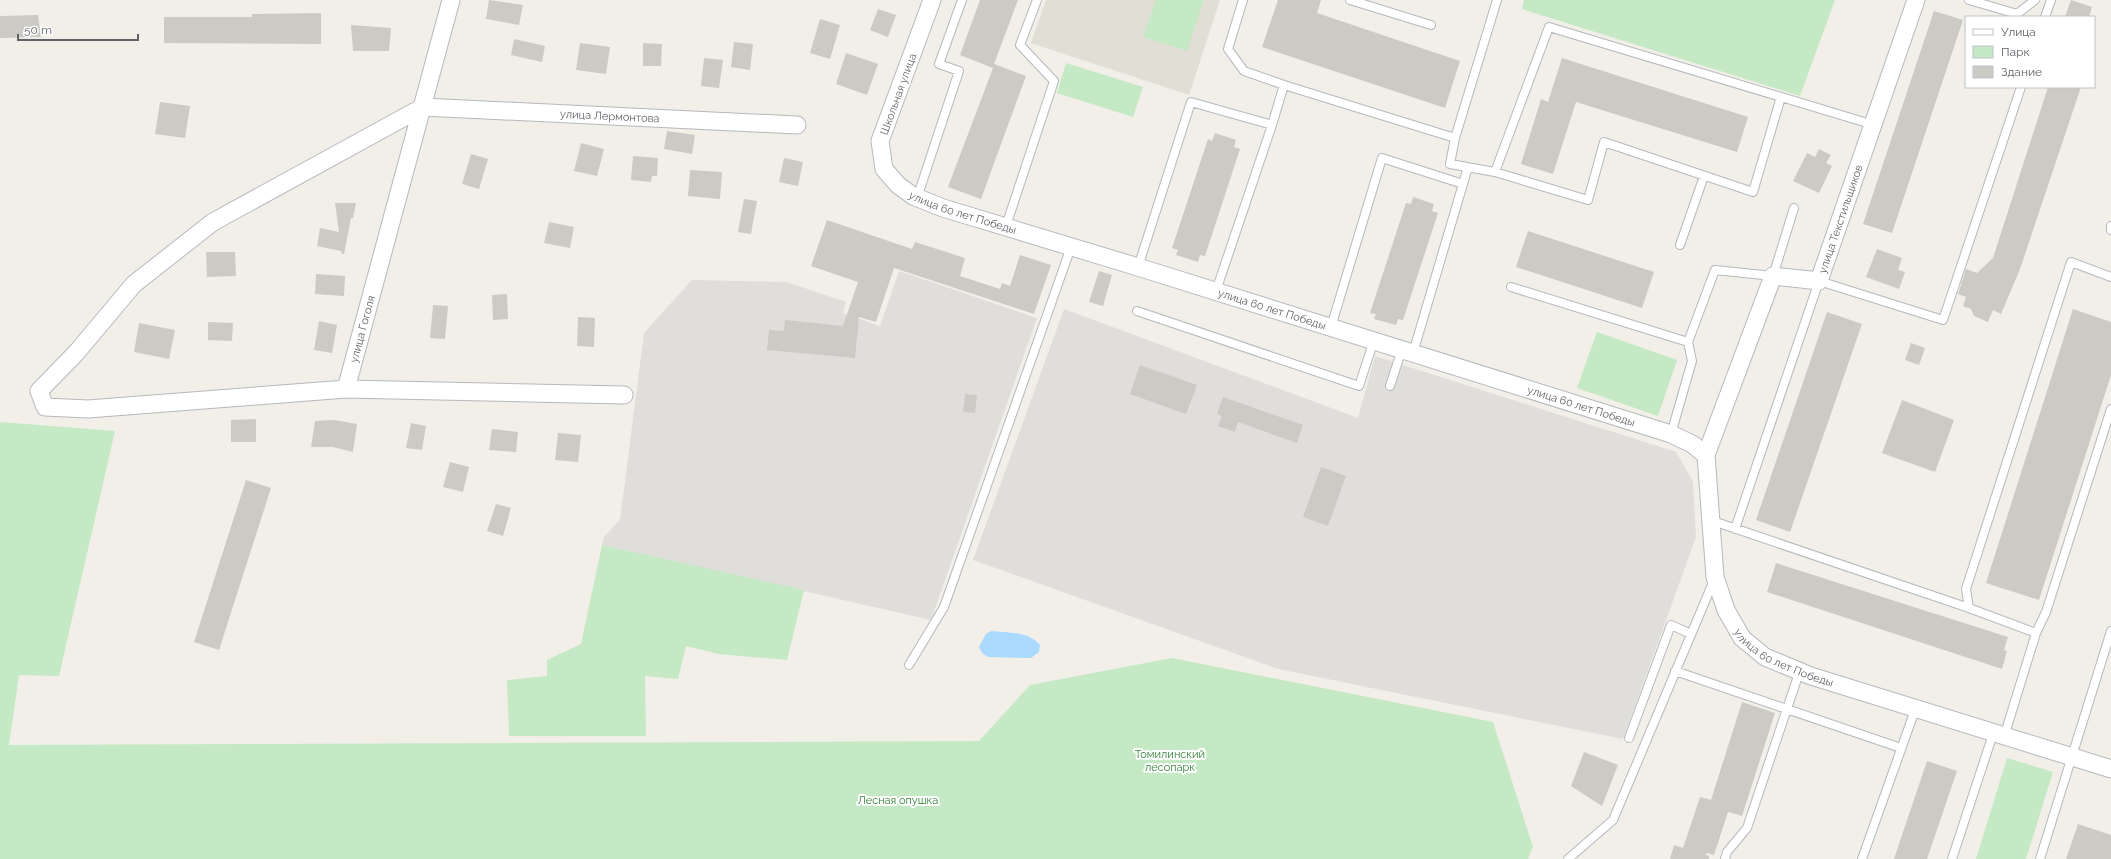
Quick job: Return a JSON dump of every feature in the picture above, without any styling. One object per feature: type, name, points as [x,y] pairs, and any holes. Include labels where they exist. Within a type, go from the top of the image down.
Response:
[{"type":"street","name":"улица Гоголя","points":[[346,389],[451,0]]},
{"type":"street","name":"Школьная улица","points":[[898,185],[884,169],[880,141],[932,0]]},
{"type":"street","name":"улица Текстильщиков","points":[[1774,276],[1819,281],[1916,0]]},
{"type":"street","name":"улица Лермонтова","points":[[423,107],[797,125]]},
{"type":"street","points":[[423,107],[213,222],[134,284],[76,353],[39,391],[45,407],[88,409],[346,389],[624,395]]},
{"type":"street","name":"улица 60 лет Победы","points":[[898,185],[917,198],[943,208],[1138,266],[1374,340],[1671,434],[1692,444],[1706,455],[1715,577],[1726,610],[1742,638],[1765,657],[1799,673],[1998,736],[2072,756],[2111,769]]},
{"type":"street","points":[[1706,455],[1774,276]]},
{"type":"lane","points":[[917,198],[959,71],[939,64],[962,0]]},
{"type":"lane","points":[[1006,226],[1054,81],[1020,45],[1037,0]]},
{"type":"lane","points":[[1242,0],[1228,49],[1244,71],[1284,85],[1455,138]]},
{"type":"lane","points":[[1350,0],[1431,25]]},
{"type":"lane","points":[[1498,0],[1455,138],[1450,164],[1495,172],[1588,200],[1604,142],[1753,192],[1781,97]]},
{"type":"lane","points":[[1969,0],[2017,14],[2035,0]]},
{"type":"lane","points":[[2045,16],[2051,0]]},
{"type":"lane","points":[[1495,172],[1549,27],[1874,125]]},
{"type":"lane","points":[[1216,291],[1284,85]]},
{"type":"lane","points":[[1735,529],[1819,281],[1943,320],[2021,88]]},
{"type":"lane","points":[[1138,266],[1190,102],[1272,125]]},
{"type":"lane","points":[[1331,327],[1382,158],[1463,184]]},
{"type":"lane","points":[[1390,386],[1407,351],[1468,167]]},
{"type":"lane","points":[[1680,245],[1704,176]]},
{"type":"lane","points":[[1671,434],[1692,361],[1688,342],[1714,270],[1774,276],[1794,208]]},
{"type":"lane","points":[[909,665],[944,607],[1072,247]]},
{"type":"lane","points":[[1969,608],[1966,589],[2071,262],[2111,277]]},
{"type":"lane","points":[[1510,287],[1688,342]]},
{"type":"lane","points":[[1137,311],[1359,386],[1374,340]]},
{"type":"lane","points":[[1952,859],[2036,634],[2046,612],[2111,409]]},
{"type":"lane","points":[[1710,520],[1969,608],[2036,634]]},
{"type":"lane","points":[[1568,859],[1613,820],[1715,577]]},
{"type":"lane","points":[[1629,738],[1671,625],[1691,634]]},
{"type":"lane","points":[[2040,859],[2072,756],[2109,646],[2111,631]]},
{"type":"lane","points":[[1675,671],[1901,748]]},
{"type":"lane","points":[[1725,859],[1727,852],[1747,828],[1799,673]]},
{"type":"lane","points":[[1862,859],[1914,710]]},
{"type":"shaded area","points":[[1046,0],[1220,0],[1189,95],[1031,43]]},
{"type":"shaded area","points":[[899,271],[1037,318],[931,620],[602,545],[604,537],[620,520],[644,333],[692,280],[787,282],[846,302],[843,313],[880,326]]},
{"type":"shaded area","points":[[1064,309],[1358,418],[1375,356],[1676,452],[1693,482],[1696,537],[1623,739],[1278,669],[973,560]]},
{"type":"green space","points":[[1156,0],[1204,0],[1187,51],[1143,37]]},
{"type":"green space","points":[[1524,0],[1835,0],[1800,96],[1522,9]]},
{"type":"green space","points":[[1066,63],[1143,87],[1133,117],[1057,93]]},
{"type":"green space","points":[[1597,332],[1677,360],[1658,416],[1577,388]]},
{"type":"green space","points":[[0,422],[115,431],[59,676],[19,675],[9,745],[979,741],[1030,685],[1172,658],[1493,722],[1533,847],[1528,859],[0,859]]},
{"type":"green space","points":[[602,545],[804,590],[787,660],[718,654],[686,646],[678,679],[645,676],[646,736],[509,736],[507,680],[547,676],[547,660],[581,644]]},
{"type":"green space","points":[[2007,758],[2053,772],[2026,859],[1976,859]]},
{"type":"water","points":[[991,631],[1030,637],[1040,645],[1039,652],[1031,658],[988,657],[982,653],[979,647],[986,634]]},
{"type":"building","points":[[489,0],[523,5],[519,25],[486,19]]},
{"type":"building","points":[[980,0],[1018,0],[994,64],[1026,76],[981,199],[948,187],[993,68],[960,55]]},
{"type":"building","points":[[1278,0],[1321,0],[1317,13],[1460,61],[1445,108],[1262,47]]},
{"type":"building","points":[[2071,0],[2092,7],[2089,16],[2065,16]]},
{"type":"building","points":[[878,9],[896,15],[888,37],[870,30]]},
{"type":"building","points":[[1934,11],[1963,20],[1892,233],[1863,224]]},
{"type":"building","points":[[321,13],[321,44],[164,43],[164,17],[252,17],[252,14]]},
{"type":"building","points":[[38,15],[41,37],[0,38],[0,16]]},
{"type":"building","points":[[820,19],[840,25],[830,59],[810,53]]},
{"type":"building","points":[[351,25],[391,28],[389,51],[353,51]]},
{"type":"building","points":[[514,39],[545,46],[542,62],[511,55]]},
{"type":"building","points":[[734,42],[753,44],[750,70],[731,67]]},
{"type":"building","points":[[580,43],[610,47],[606,74],[576,70]]},
{"type":"building","points":[[643,43],[662,44],[661,66],[643,66]]},
{"type":"building","points":[[846,53],[878,64],[867,95],[836,84]]},
{"type":"building","points":[[704,58],[723,60],[719,88],[701,86]]},
{"type":"building","points":[[1562,58],[1748,117],[1737,152],[1576,102],[1553,174],[1521,164],[1541,99],[1548,102]]},
{"type":"building","points":[[2048,88],[2081,88],[2020,269],[2001,314],[1993,310],[1988,322],[1974,316],[1971,309],[1963,306],[1966,297],[1958,294],[1966,269],[1977,273],[1993,258]]},
{"type":"building","points":[[160,102],[190,106],[185,138],[155,134]]},
{"type":"building","points":[[667,131],[695,135],[692,154],[664,149]]},
{"type":"building","points":[[1215,133],[1236,140],[1234,147],[1240,149],[1205,256],[1200,255],[1198,262],[1176,255],[1178,250],[1172,248],[1208,139],[1212,141]]},
{"type":"building","points":[[581,143],[604,149],[597,176],[574,171]]},
{"type":"building","points":[[1819,149],[1831,155],[1826,163],[1832,166],[1819,193],[1793,181],[1807,153],[1815,157]]},
{"type":"building","points":[[471,154],[488,159],[479,189],[462,184]]},
{"type":"building","points":[[633,156],[658,158],[657,176],[652,176],[651,182],[631,180]]},
{"type":"building","points":[[784,158],[803,162],[798,186],[779,182]]},
{"type":"building","points":[[690,170],[722,172],[720,199],[688,196]]},
{"type":"building","points":[[1413,197],[1434,204],[1432,211],[1438,213],[1403,320],[1398,319],[1396,325],[1374,319],[1376,314],[1370,313],[1406,203],[1411,204]]},
{"type":"building","points":[[744,199],[757,201],[751,234],[738,232]]},
{"type":"building","points":[[335,203],[356,203],[353,218],[351,218],[344,254],[342,254],[341,251],[317,246],[320,228],[339,232]]},
{"type":"building","points":[[827,220],[912,249],[915,242],[965,258],[960,276],[1000,289],[1002,283],[1010,286],[1020,255],[1051,265],[1034,314],[894,268],[876,322],[859,317],[855,358],[767,350],[769,330],[784,331],[785,320],[843,326],[858,282],[811,266]]},
{"type":"building","points":[[549,222],[574,227],[570,248],[544,243]]},
{"type":"building","points":[[1528,231],[1654,272],[1642,308],[1516,267]]},
{"type":"building","points":[[1877,249],[1902,258],[1898,270],[1905,272],[1899,289],[1866,277]]},
{"type":"building","points":[[206,252],[235,252],[236,276],[207,277]]},
{"type":"building","points":[[1099,271],[1112,275],[1103,306],[1089,302]]},
{"type":"building","points":[[316,274],[345,276],[344,296],[315,294]]},
{"type":"building","points":[[507,294],[508,319],[493,320],[492,295]]},
{"type":"building","points":[[433,305],[448,306],[445,339],[430,338]]},
{"type":"building","points":[[2073,309],[2111,322],[2111,375],[2039,600],[1986,583]]},
{"type":"building","points":[[1827,312],[1862,324],[1790,532],[1756,520]]},
{"type":"building","points":[[578,317],[595,318],[594,347],[577,346]]},
{"type":"building","points":[[319,321],[337,325],[332,353],[314,350]]},
{"type":"building","points":[[208,322],[233,323],[232,341],[208,340]]},
{"type":"building","points":[[139,323],[175,330],[169,359],[134,352]]},
{"type":"building","points":[[1911,343],[1925,348],[1919,365],[1905,360]]},
{"type":"building","points":[[1140,365],[1197,385],[1186,414],[1130,394]]},
{"type":"building","points":[[965,394],[977,395],[975,413],[963,412]]},
{"type":"building","points":[[1223,397],[1303,425],[1297,443],[1238,422],[1235,432],[1218,426],[1222,416],[1217,414]]},
{"type":"building","points":[[1902,400],[1954,420],[1935,472],[1882,453]]},
{"type":"building","points":[[256,419],[256,442],[231,442],[231,420]]},
{"type":"building","points":[[335,420],[357,424],[353,452],[333,447],[311,447],[315,421]]},
{"type":"building","points":[[411,423],[426,426],[422,450],[406,448]]},
{"type":"building","points":[[492,429],[518,432],[516,452],[489,450]]},
{"type":"building","points":[[558,433],[581,435],[578,462],[555,460]]},
{"type":"building","points":[[450,462],[469,467],[463,492],[443,487]]},
{"type":"building","points":[[1321,467],[1346,476],[1328,526],[1303,517]]},
{"type":"building","points":[[246,480],[271,488],[219,650],[194,642]]},
{"type":"building","points":[[496,504],[511,508],[503,536],[487,531]]},
{"type":"building","points":[[1776,563],[2008,637],[2004,650],[2007,651],[2002,669],[1767,592]]},
{"type":"building","points":[[1742,702],[1775,713],[1742,816],[1728,812],[1714,855],[1706,853],[1706,855],[1709,856],[1709,859],[1670,859],[1674,845],[1683,848],[1700,797],[1711,800]]},
{"type":"building","points":[[1584,752],[1618,765],[1602,806],[1571,786]]},
{"type":"building","points":[[1927,761],[1957,771],[1927,859],[1894,859]]},
{"type":"building","points":[[2078,824],[2111,835],[2111,859],[2066,859]]},
{"type":"park label","name":"Томилинский лесопарк","points":[[1170,760]]},
{"type":"park label","name":"Лесная опушка","points":[[898,800]]}]
